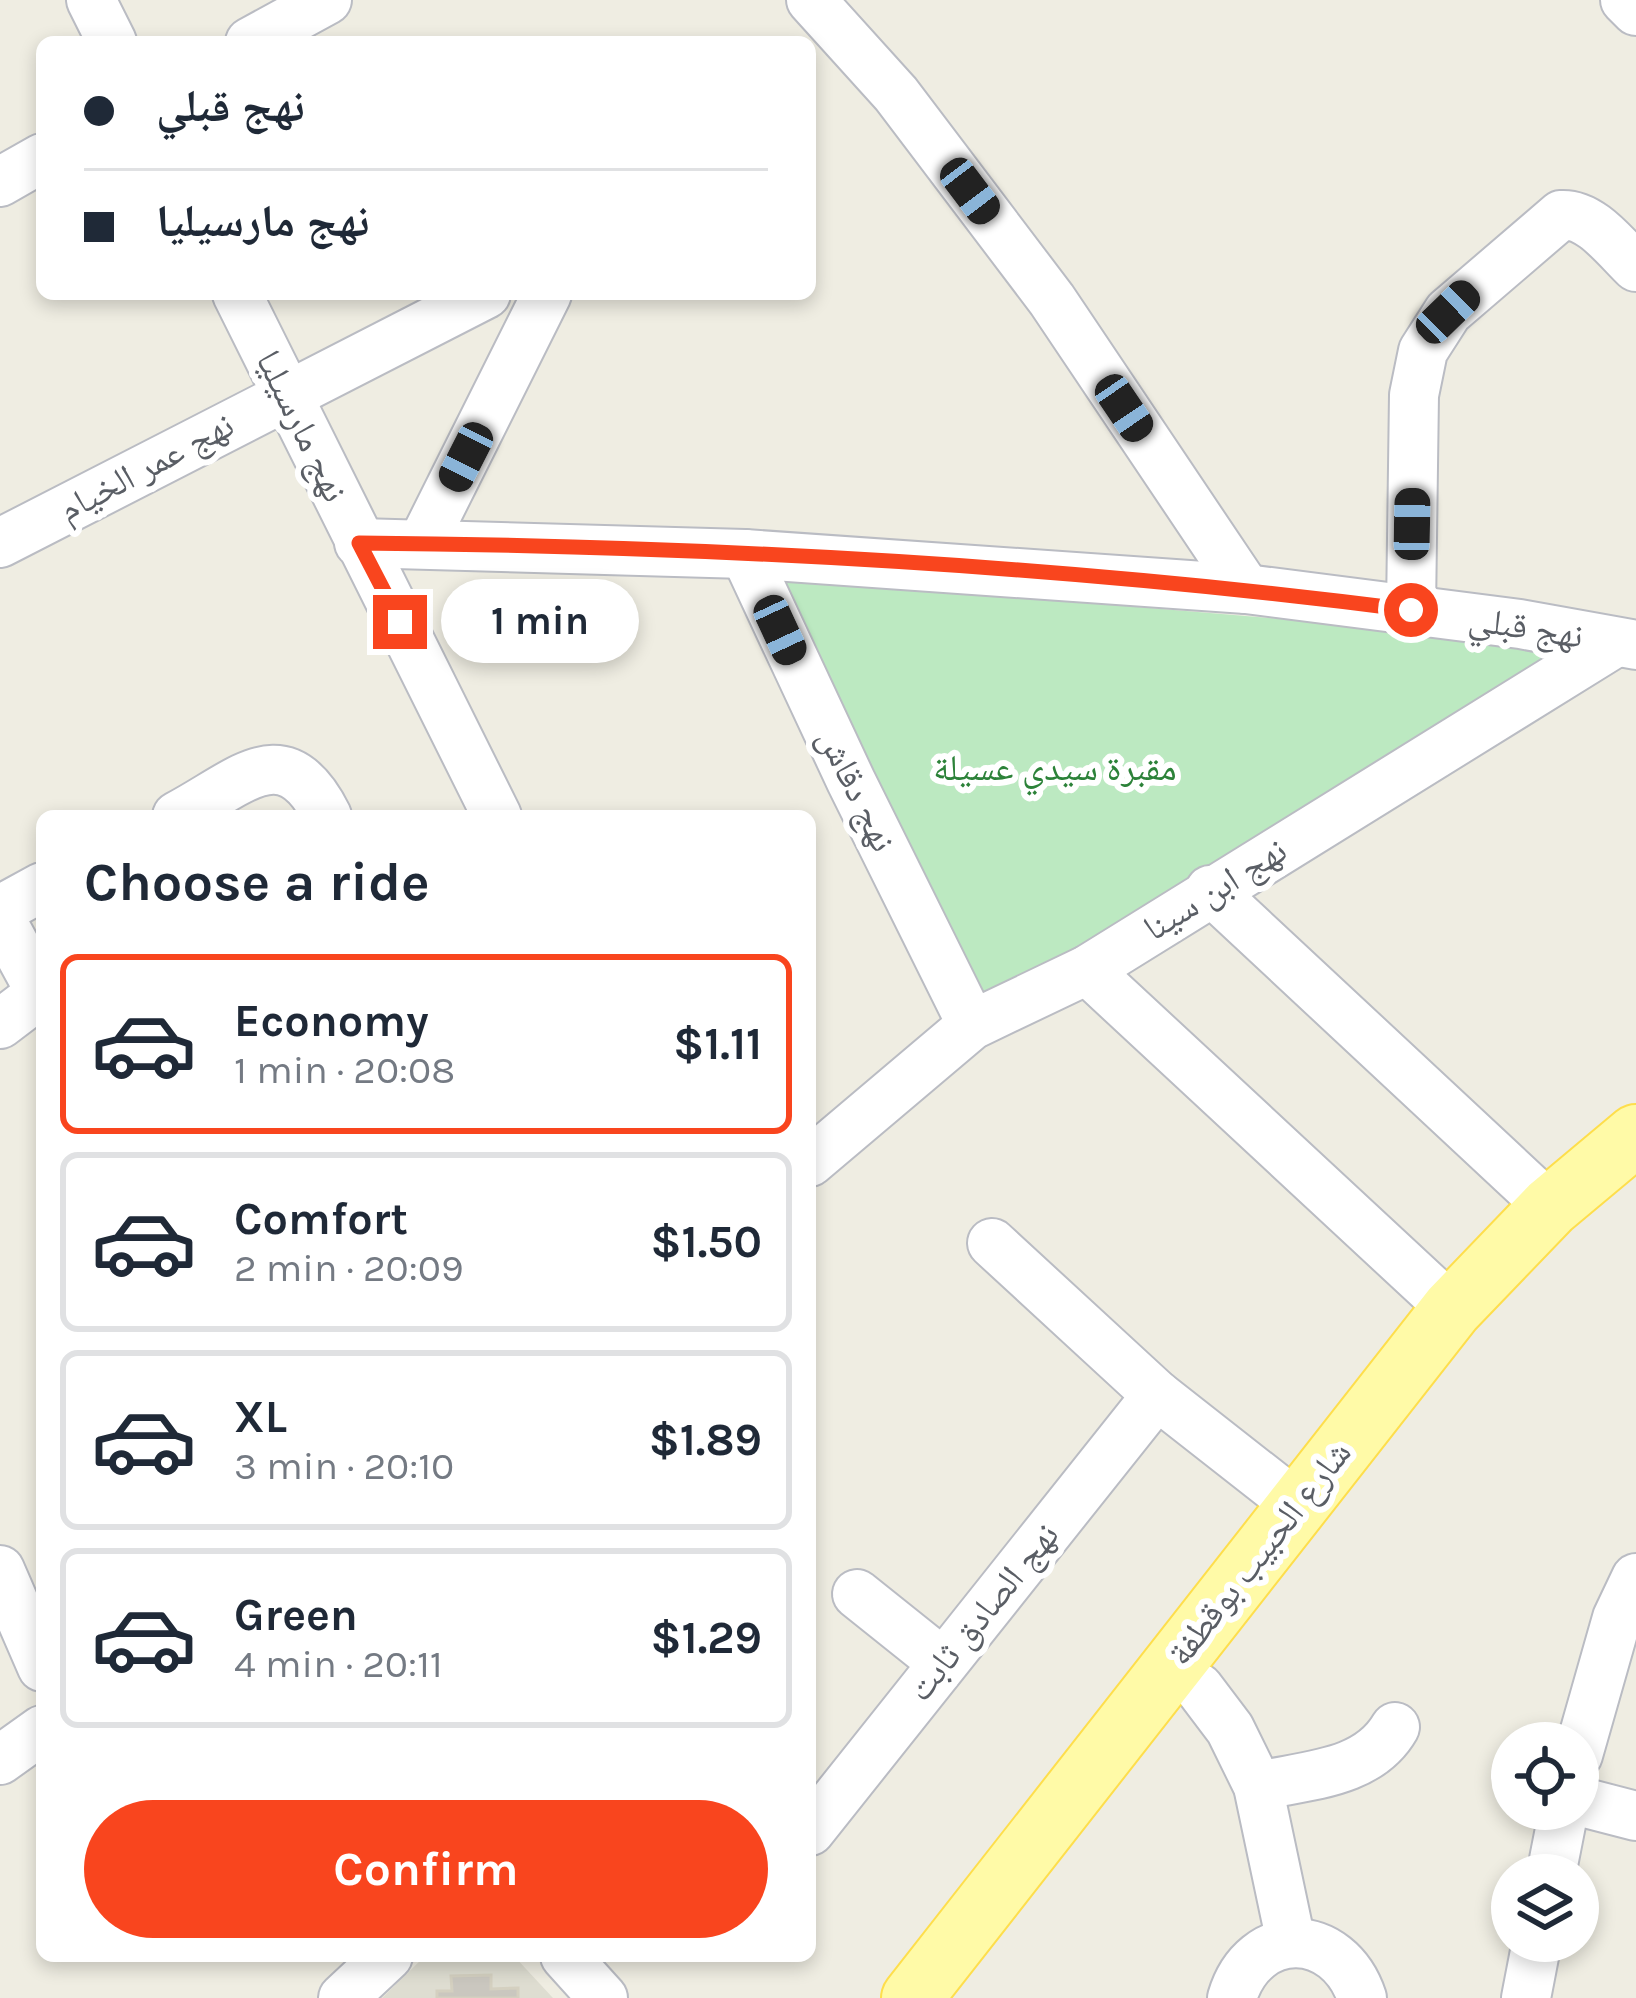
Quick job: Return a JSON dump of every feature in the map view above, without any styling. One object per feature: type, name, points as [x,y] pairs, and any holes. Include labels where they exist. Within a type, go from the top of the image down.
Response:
[{"type":"main road","name":"شارع الحبيب بوقطفة","points":[[912,1998],[1295,1504],[1452,1310],[1550,1208],[1636,1135]]},
{"type":"main road","name":"شارع الحبيب بوقطفة","points":[[963,1998],[1336,1507],[1550,1258],[1636,1180]]},
{"type":"street","points":[[91,0],[109,36]]},
{"type":"street","points":[[261,36],[328,0]]},
{"type":"street","points":[[1625,0],[1636,11]]},
{"type":"street","points":[[831,20],[896,94],[1052,300],[1246,589]]},
{"type":"street","points":[[0,182],[36,161]]},
{"type":"street","points":[[1411,610],[1414,394],[1423,351],[1448,312],[1562,215],[1573,214],[1588,222],[1636,267]]},
{"type":"street","name":"نهج مارسيليا","points":[[240,300],[494,810]]},
{"type":"street","name":"نهج عمر الخيام","points":[[0,543],[475,300]]},
{"type":"street","points":[[422,544],[544,300]]},
{"type":"street","name":"نهج قبلي","points":[[359,543],[745,554],[1246,589],[1520,624],[1626,644]]},
{"type":"street","name":"نهج دقاش","points":[[745,554],[851,782],[972,1024]]},
{"type":"street","name":"نهج ابن سينا","points":[[816,1157],[972,1024],[1087,970],[1210,890],[1626,644]]},
{"type":"street","points":[[188,810],[263,770],[281,768],[296,772],[309,784],[324,810]]},
{"type":"street","points":[[1210,890],[1550,1208]]},
{"type":"street","points":[[36,891],[0,914],[36,984]]},
{"type":"street","points":[[1087,970],[1452,1310]]},
{"type":"street","points":[[0,1024],[36,998]]},
{"type":"street","points":[[992,1243],[1157,1395],[1295,1504]]},
{"type":"street","name":"نهج الصادق ثابت","points":[[816,1823],[1157,1395]]},
{"type":"street","points":[[0,1570],[36,1653]]},
{"type":"street","points":[[1587,1722],[1617,1618],[1636,1578]]},
{"type":"street","points":[[857,1594],[942,1662]]},
{"type":"street","points":[[1199,1688],[1230,1729],[1258,1786],[1291,1942]]},
{"type":"street","points":[[1258,1786],[1362,1762],[1383,1748],[1395,1727]]},
{"type":"street","points":[[0,1760],[36,1734]]},
{"type":"street","points":[[1599,1806],[1636,1816]]},
{"type":"street","points":[[1232,1998],[1240,1974],[1262,1952],[1291,1942],[1319,1946],[1341,1958],[1362,1998]]},
{"type":"street","points":[[343,1998],[382,1962]]},
{"type":"street","points":[[571,1962],[604,1998]]},
{"type":"street","points":[[1526,1998],[1534,1962]]},
{"type":"shaded area","points":[[419,1962],[520,1962],[553,1998],[382,1998]]},
{"type":"green space","name":"مقبرة سيدي عسيلة","points":[[780,577],[1567,643],[986,1006]]},
{"type":"building","points":[[491,1975],[491,1989],[518,1988],[518,1998],[437,1998],[437,1991],[452,1991],[451,1976]]},
{"type":"route","points":[[400,622],[359,543],[868,561],[1246,589],[1411,610]]}]
